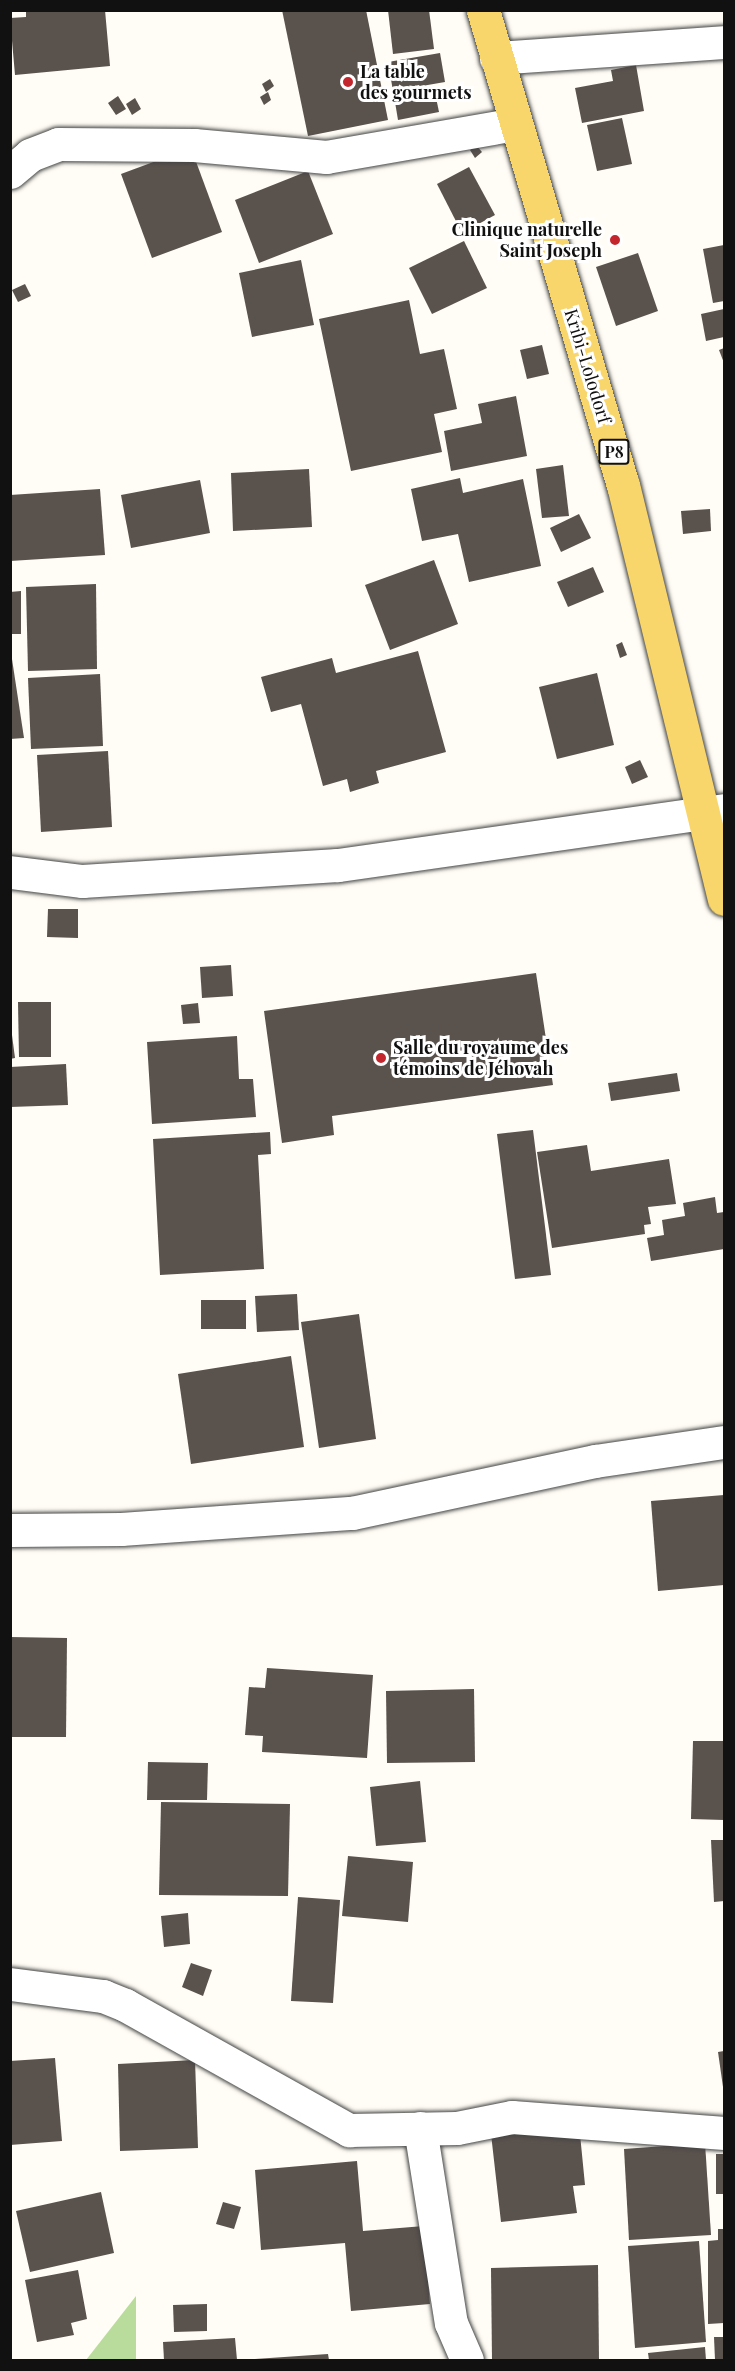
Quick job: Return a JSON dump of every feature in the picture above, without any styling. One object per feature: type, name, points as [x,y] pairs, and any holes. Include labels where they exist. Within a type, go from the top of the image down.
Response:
[{"type":"main road","name":"Kribi-Lolodorf","points":[[483,10],[624,485],[715,811],[724,899]]},
{"type":"street","points":[[496,58],[724,42]]},
{"type":"street","points":[[10,172],[30,155],[58,144],[194,145],[326,157],[516,124]]},
{"type":"street","points":[[10,872],[81,881],[338,865],[715,811]]},
{"type":"street","points":[[10,1530],[121,1529],[352,1513],[595,1461],[724,1442]]},
{"type":"street","points":[[10,1984],[103,1996],[125,2005],[349,2130],[457,2128],[512,2117],[724,2133]]},
{"type":"street","points":[[420,2128],[451,2324],[467,2361]]},
{"type":"green space","points":[[136,2296],[136,2360],[86,2360]]},
{"type":"building","points":[[26,10],[105,10],[110,66],[15,75],[10,18],[26,17]]},
{"type":"building","points":[[282,10],[366,10],[388,120],[308,136]]},
{"type":"building","points":[[388,10],[429,10],[434,49],[393,54]]},
{"type":"building","points":[[440,53],[445,82],[393,91],[388,62]]},
{"type":"building","points":[[636,65],[644,111],[582,123],[575,88],[613,81],[611,70]]},
{"type":"building","points":[[270,79],[274,86],[266,92],[262,84]]},
{"type":"building","points":[[434,88],[439,112],[398,120],[394,96]]},
{"type":"building","points":[[268,92],[271,100],[264,105],[260,97]]},
{"type":"building","points":[[118,96],[126,109],[116,115],[108,103]]},
{"type":"building","points":[[135,98],[141,109],[132,115],[126,104]]},
{"type":"building","points":[[622,118],[632,164],[597,171],[587,125]]},
{"type":"building","points":[[476,145],[482,152],[475,158],[470,150]]},
{"type":"building","points":[[191,148],[222,232],[152,258],[121,174]]},
{"type":"building","points":[[469,167],[495,215],[462,233],[437,184]]},
{"type":"building","points":[[308,171],[333,234],[259,263],[235,200]]},
{"type":"building","points":[[464,241],[487,288],[432,314],[409,268]]},
{"type":"building","points":[[724,245],[724,301],[713,303],[703,249]]},
{"type":"building","points":[[638,253],[658,311],[616,326],[596,267]]},
{"type":"building","points":[[301,260],[314,325],[252,337],[239,273]]},
{"type":"building","points":[[25,284],[31,296],[18,302],[12,290]]},
{"type":"building","points":[[409,300],[420,354],[444,349],[457,409],[434,414],[442,452],[351,471],[319,319]]},
{"type":"building","points":[[724,309],[724,337],[706,341],[701,314]]},
{"type":"building","points":[[542,345],[549,374],[527,379],[520,350]]},
{"type":"building","points":[[724,348],[724,363],[719,350]]},
{"type":"building","points":[[516,396],[527,456],[451,471],[444,431],[482,423],[478,404]]},
{"type":"building","points":[[563,465],[569,516],[542,518],[536,469]]},
{"type":"building","points":[[309,469],[312,527],[233,531],[231,473]]},
{"type":"building","points":[[460,478],[463,493],[523,479],[541,566],[469,582],[458,534],[422,541],[411,489]]},
{"type":"building","points":[[200,480],[210,533],[131,548],[121,495]]},
{"type":"building","points":[[100,489],[105,555],[10,561],[10,495]]},
{"type":"building","points":[[710,509],[711,531],[683,534],[681,511]]},
{"type":"building","points":[[579,514],[591,538],[561,552],[550,528]]},
{"type":"building","points":[[434,560],[458,624],[390,650],[365,585]]},
{"type":"building","points":[[593,567],[604,592],[568,607],[557,582]]},
{"type":"building","points":[[96,584],[97,669],[28,671],[26,587]]},
{"type":"building","points":[[21,591],[21,634],[10,634],[10,592]]},
{"type":"building","points":[[622,642],[627,655],[620,658],[616,645]]},
{"type":"building","points":[[10,646],[24,738],[10,739]]},
{"type":"building","points":[[418,651],[446,752],[376,771],[379,783],[350,792],[347,779],[323,786],[301,704],[271,712],[261,677],[332,658],[336,673]]},
{"type":"building","points":[[597,673],[614,745],[557,759],[539,687]]},
{"type":"building","points":[[100,674],[103,746],[31,749],[28,678]]},
{"type":"building","points":[[108,751],[112,827],[41,832],[37,755]]},
{"type":"building","points":[[640,760],[648,777],[632,784],[625,767]]},
{"type":"building","points":[[48,909],[78,909],[78,938],[47,937]]},
{"type":"building","points":[[231,965],[233,996],[202,998],[200,967]]},
{"type":"building","points":[[536,973],[553,1085],[332,1116],[334,1135],[282,1143],[264,1011]]},
{"type":"building","points":[[18,1002],[51,1002],[51,1057],[19,1057]]},
{"type":"building","points":[[198,1003],[200,1023],[183,1024],[181,1005]]},
{"type":"building","points":[[10,1020],[15,1058],[10,1059]]},
{"type":"building","points":[[237,1036],[239,1079],[253,1079],[256,1117],[152,1124],[147,1042]]},
{"type":"building","points":[[66,1064],[68,1105],[10,1107],[10,1067]]},
{"type":"building","points":[[677,1073],[680,1091],[611,1101],[608,1083]]},
{"type":"building","points":[[533,1130],[551,1275],[515,1279],[497,1134]]},
{"type":"building","points":[[270,1132],[271,1154],[258,1155],[264,1269],[160,1275],[153,1139]]},
{"type":"building","points":[[587,1145],[591,1171],[669,1159],[676,1204],[648,1207],[651,1224],[644,1225],[645,1234],[552,1248],[537,1152]]},
{"type":"building","points":[[715,1197],[717,1213],[724,1212],[724,1249],[651,1261],[647,1238],[664,1235],[662,1220],[685,1216],[683,1203]]},
{"type":"building","points":[[297,1294],[299,1330],[257,1332],[255,1296]]},
{"type":"building","points":[[201,1300],[246,1300],[246,1329],[201,1329]]},
{"type":"building","points":[[359,1314],[376,1439],[319,1448],[301,1322]]},
{"type":"building","points":[[291,1356],[304,1447],[191,1464],[178,1374]]},
{"type":"building","points":[[724,1495],[724,1585],[658,1591],[651,1501]]},
{"type":"building","points":[[10,1637],[67,1638],[66,1737],[10,1737]]},
{"type":"building","points":[[267,1668],[373,1675],[367,1758],[262,1752],[263,1736],[245,1735],[249,1687],[265,1688]]},
{"type":"building","points":[[474,1689],[475,1762],[387,1763],[386,1691]]},
{"type":"building","points":[[693,1741],[724,1741],[724,1820],[691,1819]]},
{"type":"building","points":[[148,1762],[208,1763],[207,1800],[147,1800]]},
{"type":"building","points":[[420,1781],[426,1842],[376,1846],[370,1787]]},
{"type":"building","points":[[161,1802],[290,1804],[288,1896],[159,1895]]},
{"type":"building","points":[[711,1840],[724,1840],[724,1901],[714,1902]]},
{"type":"building","points":[[348,1856],[413,1862],[408,1922],[342,1916]]},
{"type":"building","points":[[298,1897],[340,1900],[333,2003],[291,2001]]},
{"type":"building","points":[[188,1913],[190,1944],[164,1947],[161,1916]]},
{"type":"building","points":[[191,1963],[212,1970],[203,1996],[182,1987]]},
{"type":"building","points":[[724,2051],[724,2087],[723,2087],[718,2052]]},
{"type":"building","points":[[55,2058],[62,2141],[10,2145],[10,2061]]},
{"type":"building","points":[[195,2060],[198,2148],[120,2151],[118,2064]]},
{"type":"building","points":[[579,2124],[585,2185],[573,2186],[577,2213],[501,2222],[491,2134]]},
{"type":"building","points":[[705,2143],[711,2235],[629,2240],[624,2149]]},
{"type":"building","points":[[716,2154],[724,2154],[724,2194],[716,2194]]},
{"type":"building","points":[[357,2161],[363,2231],[424,2226],[430,2304],[351,2311],[345,2243],[261,2250],[255,2170]]},
{"type":"building","points":[[101,2192],[114,2253],[30,2272],[16,2211]]},
{"type":"building","points":[[223,2202],[241,2207],[234,2229],[216,2224]]},
{"type":"building","points":[[718,2229],[724,2229],[724,2323],[708,2324],[708,2241],[718,2240]]},
{"type":"building","points":[[699,2241],[706,2342],[635,2348],[628,2246]]},
{"type":"building","points":[[598,2265],[599,2360],[492,2360],[491,2268]]},
{"type":"building","points":[[78,2270],[87,2319],[71,2323],[74,2335],[37,2342],[25,2280]]},
{"type":"building","points":[[207,2304],[207,2331],[174,2332],[173,2305]]},
{"type":"building","points":[[714,2337],[724,2337],[724,2360],[715,2360]]},
{"type":"building","points":[[235,2338],[237,2360],[164,2360],[163,2342]]},
{"type":"building","points":[[705,2347],[706,2360],[649,2360],[648,2353]]},
{"type":"building","points":[[328,2354],[329,2360],[255,2360],[255,2359]]},
{"type":"place","name":"La table des gourmets","points":[[348,82]]},
{"type":"place","name":"Clinique naturelle Saint Joseph","points":[[615,240]]},
{"type":"place","name":"Salle du royaume des témoins de Jéhovah","points":[[381,1058]]}]
